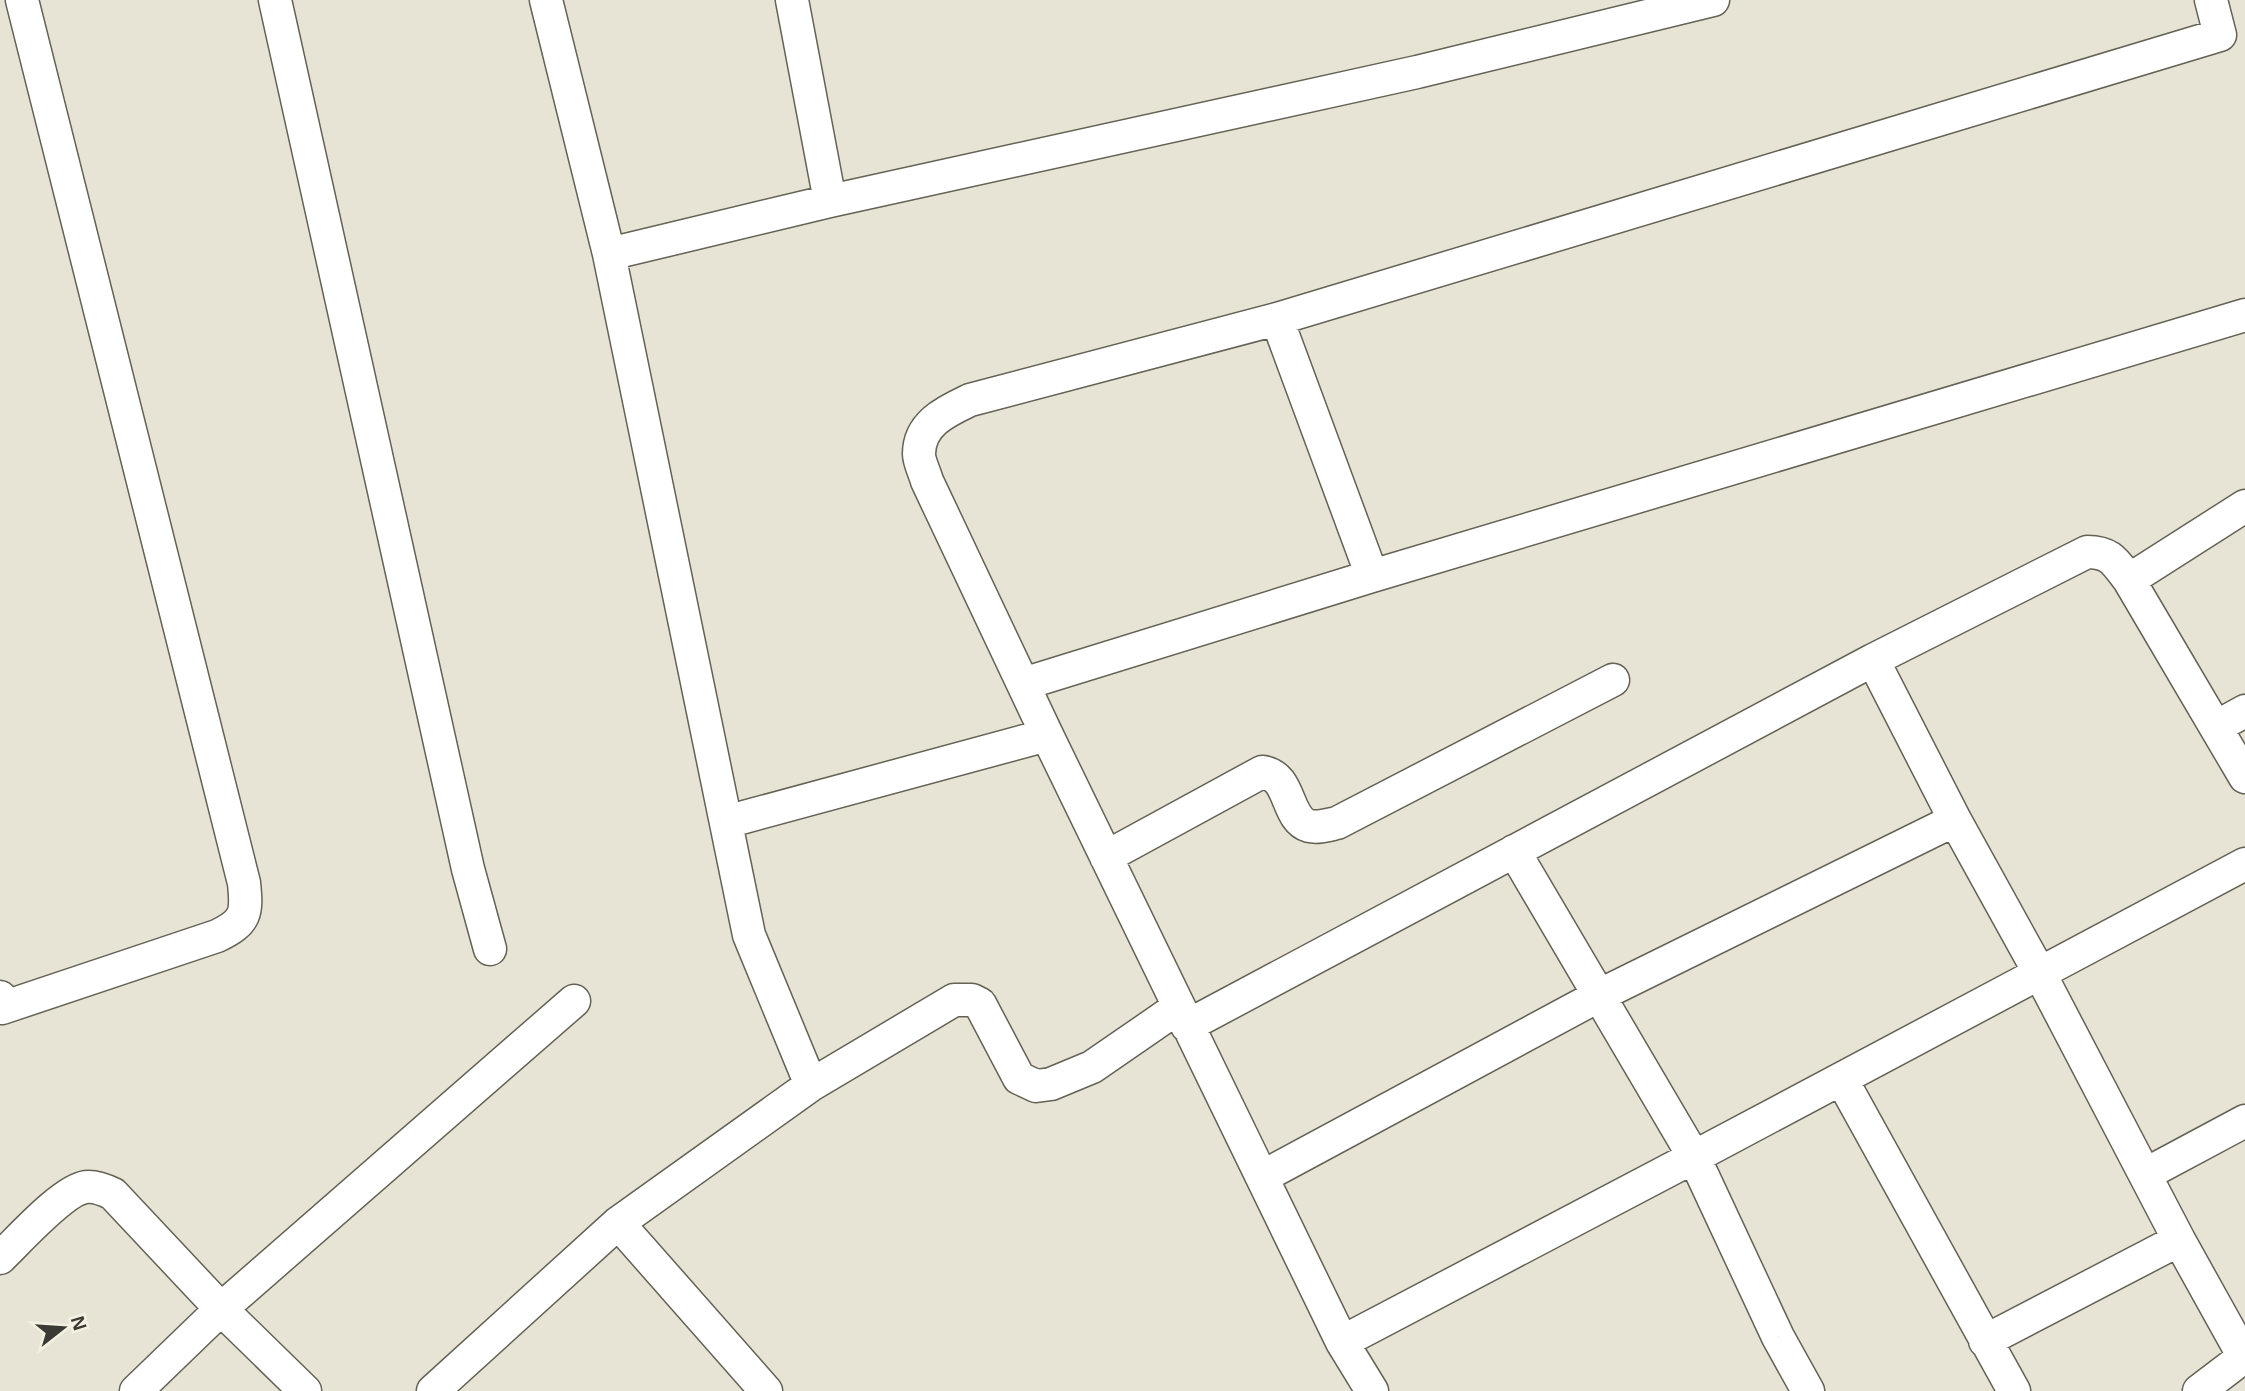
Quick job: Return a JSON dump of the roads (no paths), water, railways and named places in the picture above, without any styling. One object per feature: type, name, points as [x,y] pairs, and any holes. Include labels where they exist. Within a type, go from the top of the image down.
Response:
[{"type":"street","points":[[1,1007],[218,936],[241,920],[246,908],[244,883],[22,0]]},
{"type":"street","points":[[275,0],[468,869],[490,949]]},
{"type":"street","points":[[546,0],[609,254],[749,935],[811,1085]]},
{"type":"street","points":[[792,0],[830,201]]},
{"type":"street","points":[[609,254],[830,201],[1417,72],[1713,0]]},
{"type":"street","points":[[1372,1391],[1342,1342],[1106,858],[927,481],[919,454],[929,424],[945,412],[970,400],[1277,319],[2232,33],[2211,0]]},
{"type":"street","points":[[1023,684],[1372,576],[2245,315]]},
{"type":"street","points":[[1277,319],[1372,576]]},
{"type":"street","points":[[2129,580],[2245,506]]},
{"type":"street","points":[[433,1391],[618,1223],[811,1085],[954,1000],[972,1000],[980,1004],[1019,1078],[1036,1086],[1051,1084],[1092,1067],[1183,1016],[1514,851],[1873,660],[2087,552],[2100,552],[2110,556],[2129,580],[2245,776]]},
{"type":"street","points":[[1873,660],[1955,820],[2244,1357],[2199,1391]]},
{"type":"street","points":[[1106,858],[1262,772],[1270,773],[1279,779],[1296,814],[1304,824],[1311,827],[1337,823],[1612,680]]},
{"type":"street","points":[[2216,727],[2245,711]]},
{"type":"street","points":[[726,822],[1047,735]]},
{"type":"street","points":[[1262,1177],[1600,995],[1955,820]]},
{"type":"street","points":[[1514,851],[1694,1157],[1778,1337],[1808,1391]]},
{"type":"street","points":[[1342,1342],[1842,1080],[2039,972],[2245,864]]},
{"type":"street","points":[[136,1391],[221,1309],[574,1001]]},
{"type":"street","points":[[1842,1080],[2014,1391]]},
{"type":"street","points":[[2146,1174],[2245,1121]]},
{"type":"street","points":[[0,1258],[55,1205],[76,1190],[87,1187],[102,1189],[113,1194],[221,1309],[305,1391]]},
{"type":"street","points":[[618,1223],[766,1391]]},
{"type":"street","points":[[1985,1341],[2179,1240]]}]
